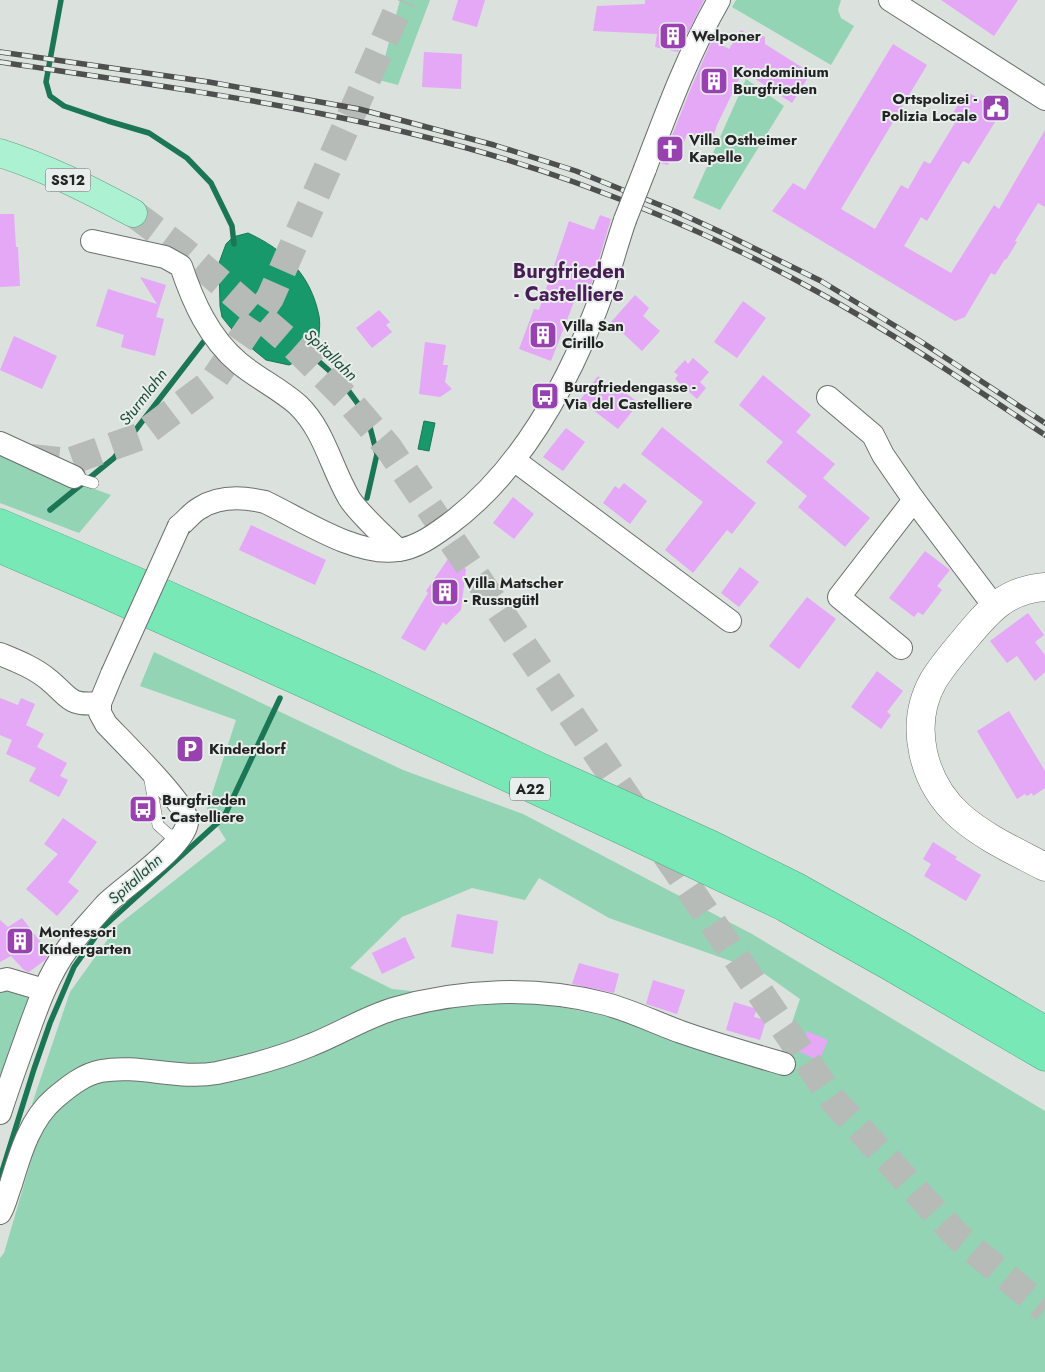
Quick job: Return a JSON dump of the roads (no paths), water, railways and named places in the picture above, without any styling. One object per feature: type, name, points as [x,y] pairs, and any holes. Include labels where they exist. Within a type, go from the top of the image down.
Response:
[{"type":"highway","name":"A22","points":[[0,523],[136,581],[370,686],[538,766],[712,845],[811,895],[1045,1030]]},
{"type":"highway","name":"A22","points":[[0,549],[314,688],[776,903],[891,967],[1045,1057]]},
{"type":"main road","name":"SS12","points":[[0,153],[59,176],[133,213]]},
{"type":"street","points":[[0,1113],[8,1086],[44,990],[67,949],[107,904],[167,852],[181,837],[186,828],[187,819],[179,802],[106,724],[100,713],[100,703],[112,674],[179,526],[199,508],[220,500],[250,498],[265,502],[345,542],[371,550],[398,550],[430,538],[467,511],[514,460],[542,418],[571,366],[594,315],[625,220],[679,81],[701,31],[719,0]]},
{"type":"street","points":[[890,0],[1045,99]]},
{"type":"street","points":[[92,241],[165,257],[181,266],[192,298],[211,332],[238,363],[298,405],[314,426],[329,452],[350,500],[398,550]]},
{"type":"street","points":[[828,397],[873,435],[883,455],[914,500],[994,606]]},
{"type":"street","points":[[0,443],[82,480]]},
{"type":"street","points":[[514,460],[730,622]]},
{"type":"street","points":[[901,648],[839,597],[914,500]]},
{"type":"street","points":[[1045,587],[1024,590],[1009,596],[994,606],[950,656],[933,682],[924,702],[920,722],[921,741],[926,765],[936,788],[952,807],[961,817],[980,830],[1045,867]]},
{"type":"street","points":[[0,654],[22,662],[49,680],[69,699],[83,705],[100,703]]},
{"type":"street","points":[[0,981],[7,979],[44,990]]},
{"type":"street","points":[[0,1213],[33,1124],[53,1099],[79,1080],[99,1071],[125,1068],[185,1074],[213,1073],[258,1064],[313,1044],[361,1020],[394,1009],[442,998],[493,992],[559,995],[607,1004],[684,1033],[784,1064]]},
{"type":"waterway","points":[[61,0],[46,82],[50,96],[64,106],[149,133],[187,158],[211,183],[232,226],[234,244]]},
{"type":"waterway","name":"Sturmlahn","points":[[50,510],[114,458],[208,336]]},
{"type":"waterway","name":"Spitallahn","points":[[306,350],[342,382],[367,416],[377,454],[367,498]]},
{"type":"waterway","name":"Spitallahn","points":[[0,1178],[50,1023],[74,967],[101,929],[224,817],[280,698]]},
{"type":"tunnel","points":[[31,458],[68,462],[139,437],[213,381],[270,298],[402,0]]},
{"type":"tunnel","points":[[133,213],[184,251],[295,347],[348,400],[388,447],[834,1101],[958,1237],[1045,1309]]},
{"type":"railway","points":[[0,52],[209,82],[359,109],[494,145],[576,171],[677,212],[821,281],[920,341],[1045,423]]},
{"type":"railway","points":[[0,62],[218,95],[362,122],[434,139],[574,182],[697,232],[787,275],[903,342],[1045,435]]},
{"type":"place","name":"Welponer","points":[[673,36]]},
{"type":"place","name":"Kondominium Burgfrieden","points":[[714,81]]},
{"type":"place","name":"Ortspolizei - Polizia Locale","points":[[996,108]]},
{"type":"place","name":"Villa Ostheimer Kapelle","points":[[670,149]]},
{"type":"place","name":"Villa San Cirillo","points":[[543,335]]},
{"type":"place","name":"Burgfriedengasse - Via del Castelliere","points":[[545,396]]},
{"type":"place","name":"Villa Matscher - Russngütl","points":[[445,592]]},
{"type":"place","name":"Kinderdorf","points":[[190,749]]},
{"type":"place","name":"Burgfrieden - Castelliere","points":[[143,809]]},
{"type":"place","name":"Montessori Kindergarten","points":[[20,941]]},
{"type":"district","name":"Burgfrieden - Castelliere","points":[[569,282]]}]
